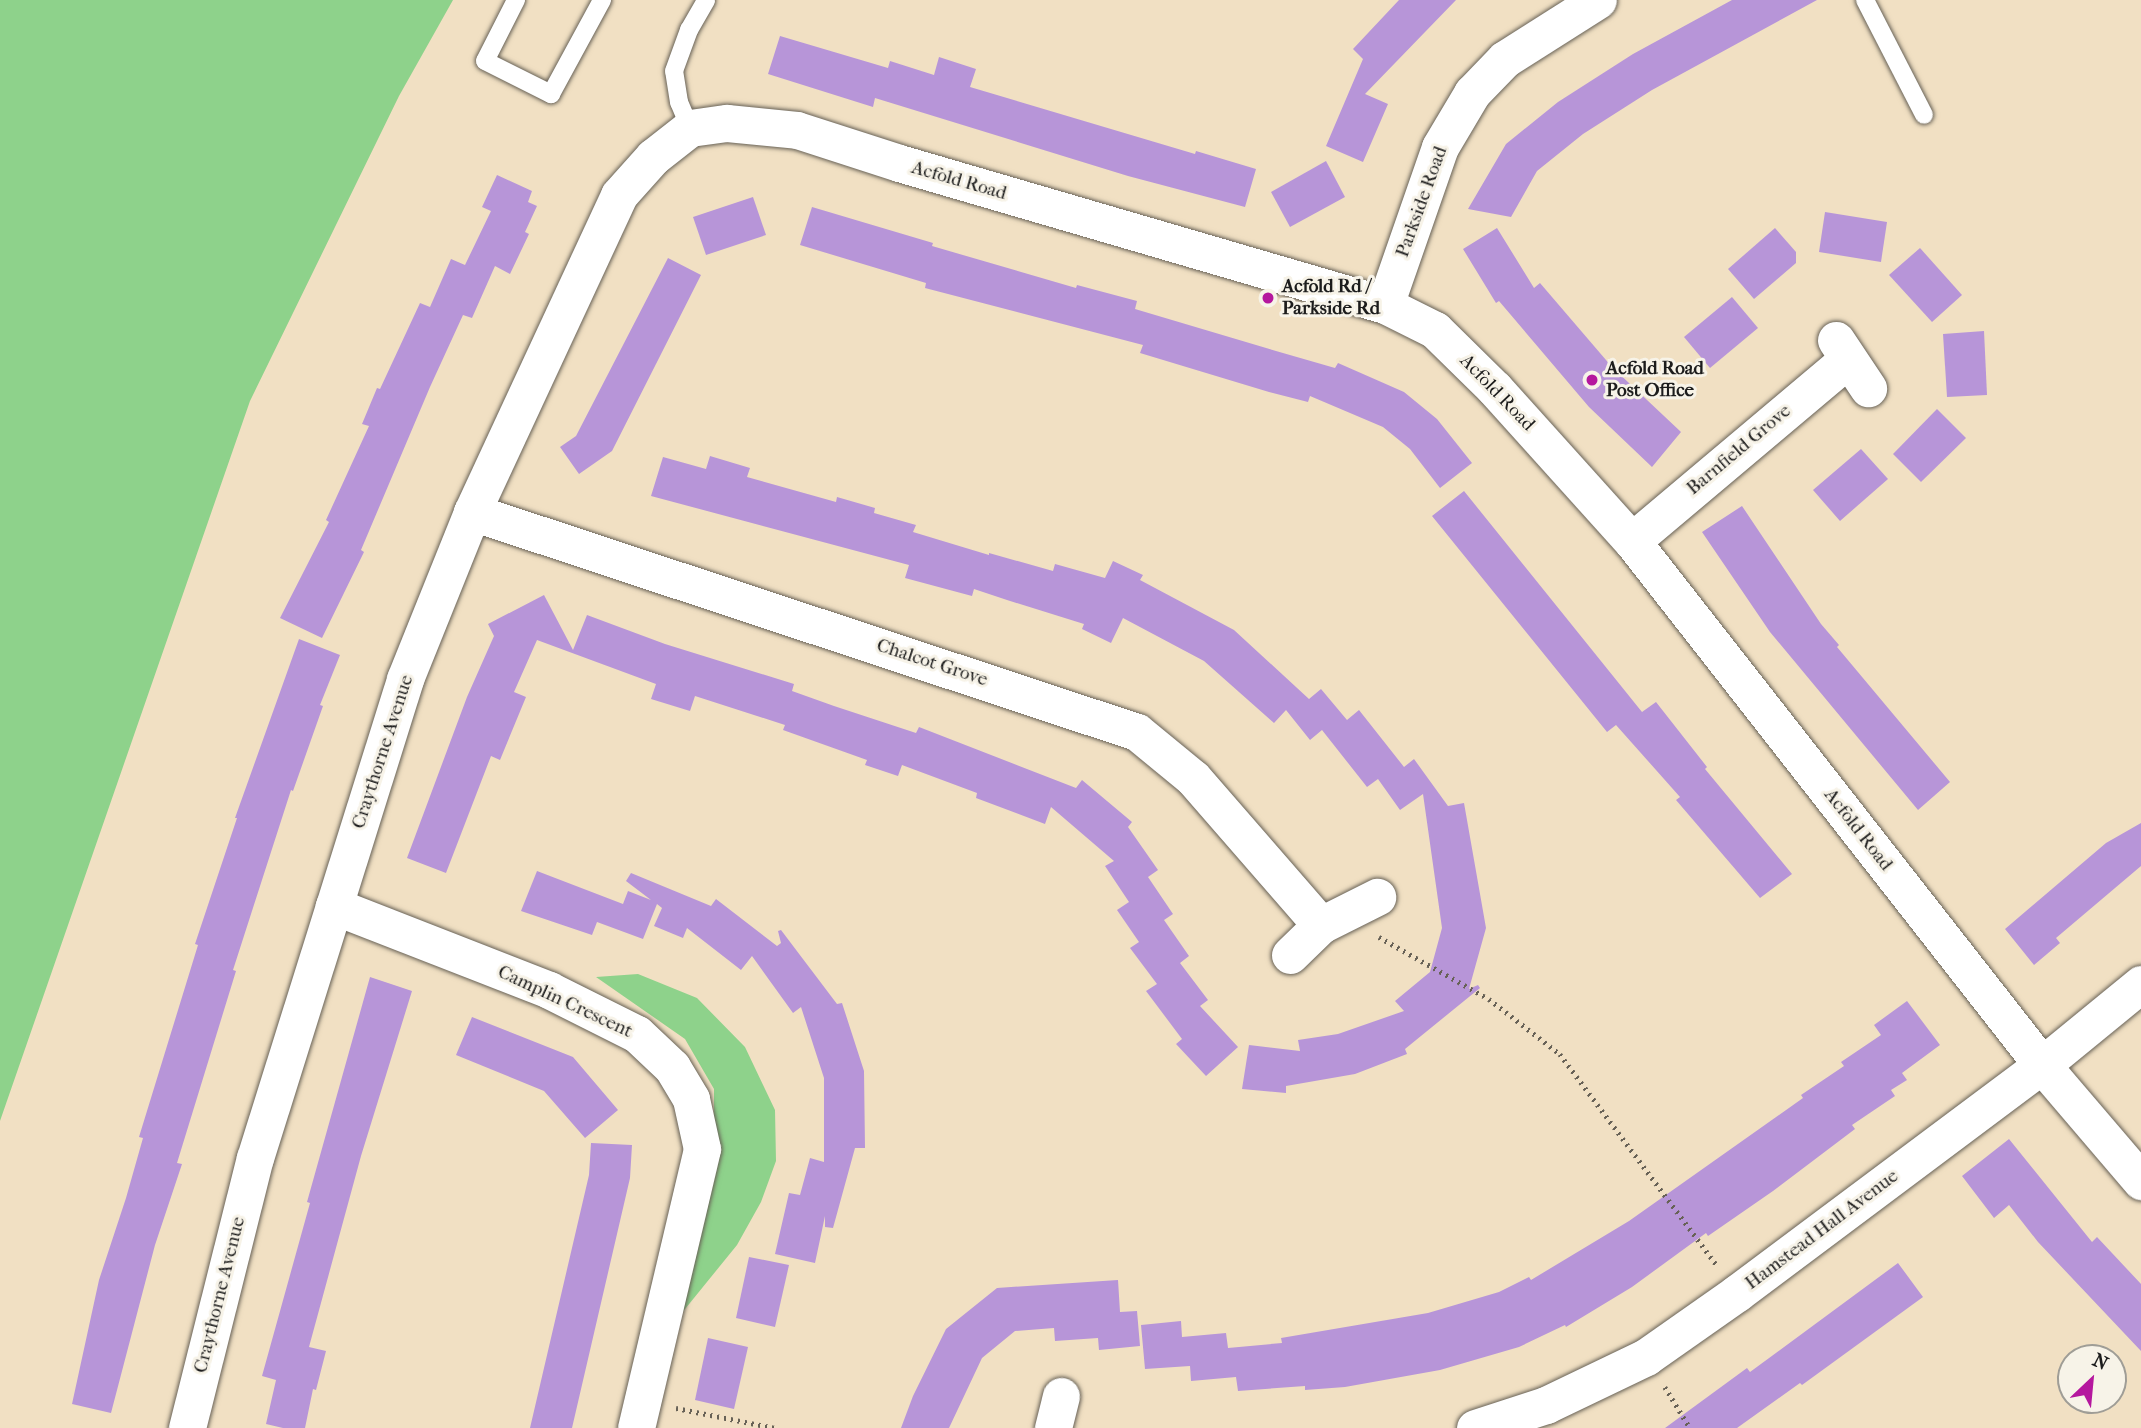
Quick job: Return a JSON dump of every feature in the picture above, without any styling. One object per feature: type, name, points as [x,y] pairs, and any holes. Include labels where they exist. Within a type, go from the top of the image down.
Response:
[{"type":"street","name":"Parkside Road","points":[[1385,305],[1440,147],[1472,93],[1505,59],[1598,0]]},
{"type":"street","name":"Acfold Road","points":[[690,128],[727,123],[797,130],[1385,305],[1435,330],[1495,389],[1632,541],[2042,1065],[2141,1181]]},
{"type":"street","name":"Craythorne Avenue","points":[[187,1428],[255,1158],[405,678],[472,512],[619,195],[653,158],[690,128]]},
{"type":"street","name":"Barnfield Grove","points":[[1632,541],[1850,362]]},
{"type":"street","name":"Chalcot Grove","points":[[472,512],[1137,732],[1194,778],[1331,920]]},
{"type":"street","points":[[1290,955],[1331,920],[1377,897]]},
{"type":"street","name":"Camplin Crescent","points":[[334,906],[549,990],[637,1034],[672,1067],[691,1099],[702,1149],[639,1415]]},
{"type":"street","name":"Hamstead Hall Avenue","points":[[1475,1428],[1546,1405],[1646,1357],[1737,1293],[2042,1065],[2141,984]]},
{"type":"lane","points":[[516,0],[485,61],[551,94],[602,0]]},
{"type":"lane","points":[[690,128],[679,102],[674,71],[689,30],[706,0]]},
{"type":"lane","points":[[1866,0],[1924,115]]},
{"type":"path","points":[[1331,920],[1489,999],[1560,1054],[1737,1293]]},
{"type":"path","points":[[1646,1357],[1690,1428]]},
{"type":"path","points":[[639,1415],[775,1428]]},
{"type":"green space","points":[[0,0],[453,0],[399,96],[250,401],[0,1121]]},
{"type":"green space","points":[[638,974],[697,998],[745,1047],[775,1110],[776,1161],[761,1202],[737,1245],[681,1314],[714,1177],[714,1089],[685,1039],[596,977]]},
{"type":"building","points":[[1399,0],[1456,0],[1365,94],[1388,104],[1363,162],[1326,146],[1363,59],[1353,49]]},
{"type":"building","points":[[1732,0],[1817,0],[1652,90],[1583,134],[1537,171],[1511,217],[1468,209],[1506,144],[1558,102],[1633,54]]},
{"type":"building","points":[[780,36],[888,68],[890,61],[934,75],[939,57],[976,69],[970,87],[1195,154],[1196,151],[1256,169],[1245,207],[1128,176],[875,98],[873,107],[768,74]]},
{"type":"building","points":[[1326,161],[1345,197],[1290,227],[1271,192]]},
{"type":"building","points":[[497,175],[532,191],[528,202],[537,206],[525,232],[529,234],[510,274],[495,266],[472,318],[463,315],[361,550],[364,552],[322,638],[280,618],[329,522],[326,520],[369,426],[362,424],[377,388],[380,389],[420,303],[430,307],[451,259],[465,265],[491,211],[482,207]]},
{"type":"building","points":[[753,197],[766,235],[706,255],[693,217]]},
{"type":"building","points":[[812,207],[1076,288],[1077,285],[1137,301],[1135,309],[1276,351],[1335,368],[1338,363],[1404,392],[1437,419],[1472,463],[1440,488],[1410,449],[1383,427],[1310,396],[1308,402],[1269,392],[1140,353],[1143,345],[925,288],[926,283],[800,245]]},
{"type":"building","points":[[1825,212],[1887,222],[1881,262],[1819,252]]},
{"type":"building","points":[[1497,228],[1534,288],[1540,283],[1612,367],[1681,432],[1652,467],[1589,407],[1499,301],[1496,303],[1463,249]]},
{"type":"building","points":[[1775,228],[1796,252],[1796,263],[1754,299],[1728,269]]},
{"type":"building","points":[[1920,248],[1962,295],[1932,322],[1889,275]]},
{"type":"building","points":[[668,258],[701,275],[612,451],[579,474],[560,447],[576,436]]},
{"type":"building","points":[[1732,297],[1758,328],[1710,368],[1684,337]]},
{"type":"building","points":[[1984,331],[1987,395],[1947,397],[1943,334]]},
{"type":"building","points":[[1937,409],[1966,438],[1921,482],[1893,454]]},
{"type":"building","points":[[1861,449],[1888,479],[1840,521],[1813,490]]},
{"type":"building","points":[[710,456],[750,468],[747,477],[836,502],[837,497],[875,508],[874,513],[916,525],[913,532],[989,555],[1053,571],[1055,564],[1105,578],[1113,561],[1143,575],[1140,580],[1234,630],[1309,699],[1321,689],[1347,720],[1359,710],[1404,767],[1414,759],[1448,806],[1464,803],[1486,928],[1469,989],[1478,985],[1480,988],[1405,1049],[1407,1054],[1355,1074],[1286,1086],[1286,1093],[1242,1089],[1249,1045],[1300,1051],[1298,1040],[1338,1034],[1404,1011],[1395,1001],[1430,972],[1442,928],[1423,794],[1400,810],[1378,779],[1367,787],[1322,730],[1310,740],[1286,710],[1274,723],[1204,661],[1123,618],[1111,643],[1082,629],[1084,624],[974,589],[972,596],[905,578],[909,565],[651,496],[663,457],[706,469]]},
{"type":"building","points":[[1464,491],[1642,712],[1656,702],[1707,767],[1705,769],[1792,874],[1760,898],[1676,800],[1680,797],[1616,725],[1607,732],[1432,516]]},
{"type":"building","points":[[1742,506],[1821,624],[1839,645],[1837,647],[1950,782],[1918,810],[1770,632],[1702,532]]},
{"type":"building","points":[[544,595],[573,650],[587,615],[665,644],[794,684],[792,691],[834,706],[916,733],[919,727],[1076,788],[1082,780],[1132,822],[1128,827],[1158,870],[1148,877],[1173,914],[1164,920],[1189,956],[1180,963],[1208,1000],[1200,1006],[1238,1047],[1206,1076],[1176,1044],[1182,1039],[1146,991],[1157,984],[1130,948],[1139,942],[1117,910],[1129,902],[1105,866],[1114,861],[1051,807],[1045,824],[976,798],[977,793],[902,765],[898,776],[865,765],[867,760],[783,730],[785,725],[695,696],[690,711],[651,699],[656,684],[537,640],[514,692],[526,697],[500,760],[491,756],[446,873],[407,858],[467,697],[494,636],[488,624]]},
{"type":"building","points":[[299,639],[340,655],[320,705],[323,706],[293,791],[291,790],[233,970],[236,971],[177,1163],[182,1164],[155,1245],[111,1413],[72,1404],[99,1280],[126,1198],[143,1138],[139,1137],[198,945],[195,944],[235,818]]},
{"type":"building","points":[[2141,823],[2141,866],[2056,938],[2060,943],[2034,965],[2005,929],[2106,843]]},
{"type":"building","points":[[537,871],[623,904],[628,891],[651,900],[626,881],[631,873],[711,906],[716,899],[777,946],[781,943],[778,931],[781,930],[837,1004],[842,1003],[864,1071],[865,1148],[855,1148],[833,1228],[825,1227],[825,1216],[815,1263],[775,1254],[789,1193],[800,1195],[810,1158],[824,1162],[824,1078],[801,1007],[793,1013],[752,956],[741,970],[687,928],[683,938],[654,926],[662,908],[657,904],[643,939],[597,922],[592,935],[521,911]]},
{"type":"building","points":[[370,977],[412,991],[361,1156],[309,1347],[326,1351],[316,1390],[313,1389],[305,1428],[283,1428],[266,1424],[276,1380],[262,1376]]},
{"type":"building","points":[[1907,1001],[1940,1045],[1902,1073],[1907,1080],[1891,1090],[1895,1096],[1852,1125],[1855,1129],[1773,1191],[1708,1236],[1706,1233],[1632,1287],[1566,1327],[1565,1325],[1519,1347],[1440,1370],[1345,1387],[1305,1390],[1305,1386],[1238,1391],[1236,1377],[1191,1381],[1190,1366],[1145,1369],[1141,1325],[1181,1321],[1182,1337],[1226,1333],[1228,1348],[1282,1343],[1281,1338],[1428,1313],[1499,1292],[1529,1277],[1531,1280],[1629,1221],[1803,1098],[1801,1095],[1844,1066],[1841,1062],[1881,1035],[1874,1025]]},
{"type":"building","points":[[472,1017],[573,1057],[618,1110],[585,1138],[544,1091],[456,1055]]},
{"type":"building","points":[[2009,1139],[2092,1242],[2097,1237],[2141,1284],[2141,1351],[2038,1242],[2009,1205],[1994,1218],[1962,1176]]},
{"type":"building","points":[[591,1143],[632,1145],[630,1178],[572,1428],[530,1428],[589,1175]]},
{"type":"building","points":[[749,1257],[789,1265],[775,1327],[736,1318]]},
{"type":"building","points":[[1898,1263],[1923,1297],[1802,1385],[1800,1383],[1737,1428],[1665,1428],[1747,1368],[1750,1372]]},
{"type":"building","points":[[1118,1280],[1120,1312],[1137,1311],[1140,1346],[1099,1350],[1098,1338],[1055,1341],[1054,1328],[1015,1331],[982,1358],[949,1428],[901,1428],[913,1396],[946,1329],[997,1288]]},
{"type":"building","points":[[708,1338],[748,1347],[734,1409],[695,1400]]},
{"type":"place","name":"Acfold Rd / Parkside Rd","points":[[1268,298]]},
{"type":"place","name":"Acfold Road Post Office","points":[[1592,380]]}]
